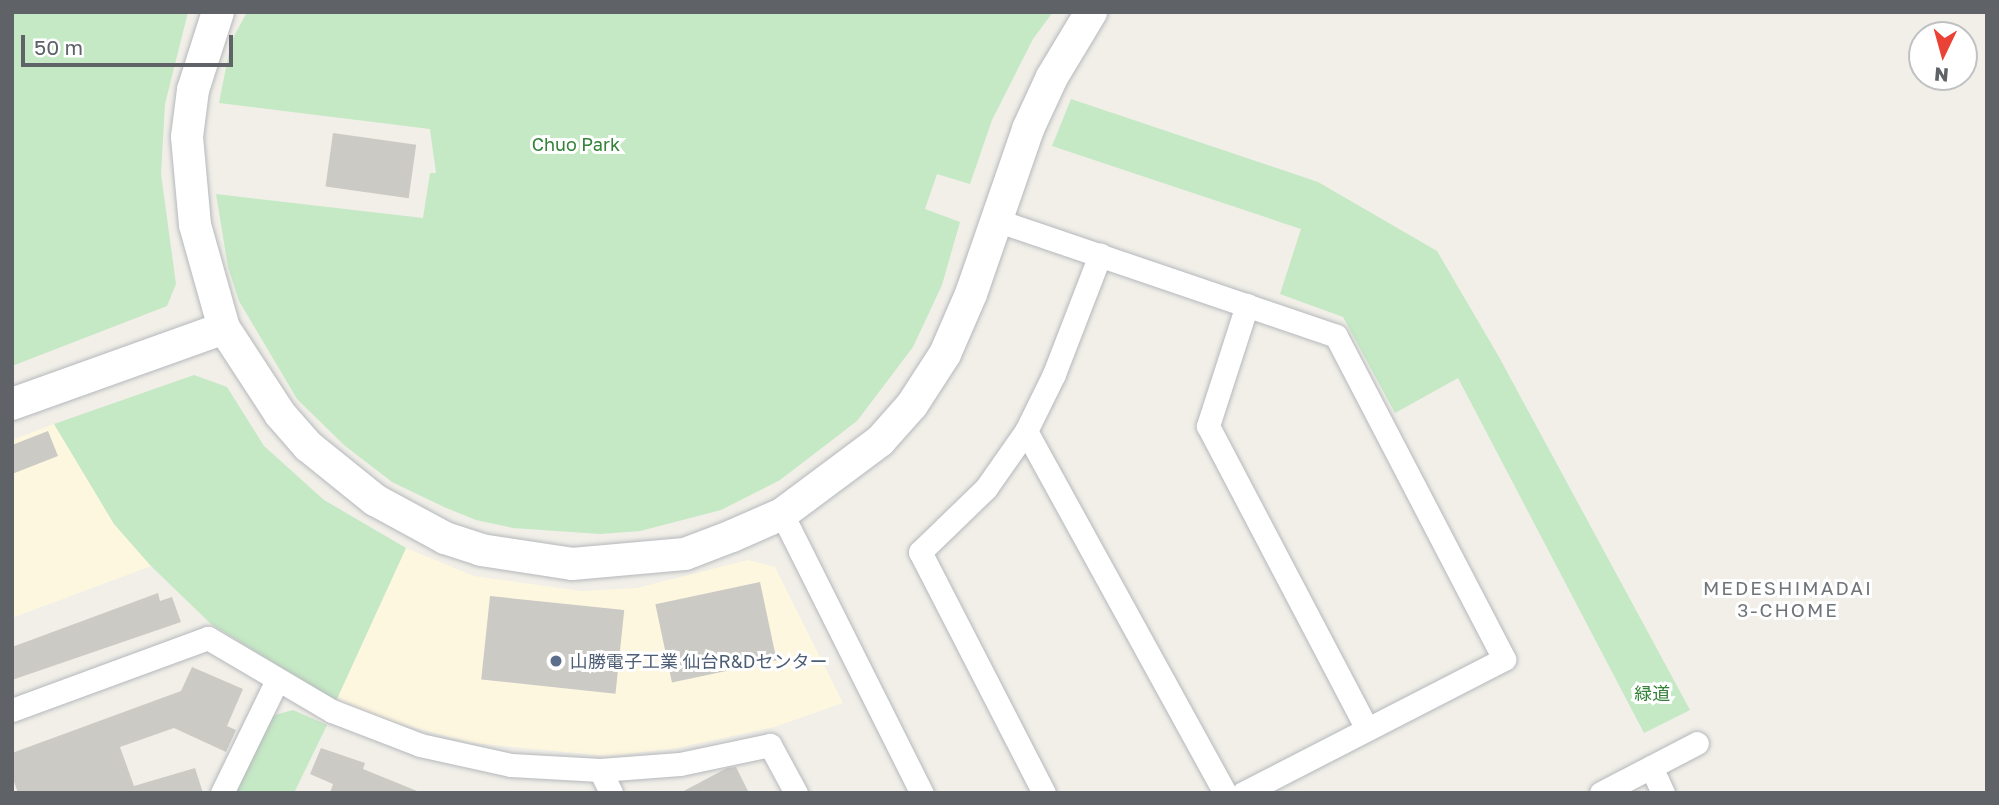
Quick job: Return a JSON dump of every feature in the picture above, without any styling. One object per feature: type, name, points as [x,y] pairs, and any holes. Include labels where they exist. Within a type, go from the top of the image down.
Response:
[{"type":"street","points":[[218,12],[192,90],[187,136],[195,225],[224,328],[280,414],[340,474],[410,520],[481,550],[572,564],[633,561],[685,554],[782,514],[880,441],[912,405],[945,354],[971,295],[993,219],[1047,88],[1091,12]]},
{"type":"street","points":[[993,219],[1336,336],[1504,659],[1243,793]]},
{"type":"street","points":[[1044,793],[920,552],[986,488],[1026,431],[1054,374],[1100,255]]},
{"type":"street","points":[[1247,306],[1208,426],[1367,729]]},
{"type":"street","points":[[12,404],[224,328]]},
{"type":"street","points":[[1026,431],[1225,793]]},
{"type":"street","points":[[782,514],[922,793]]},
{"type":"street","points":[[12,710],[208,638],[331,711],[419,745],[511,765],[600,770],[680,764],[770,745],[796,793]]},
{"type":"street","points":[[222,793],[278,680]]},
{"type":"street","points":[[1601,793],[1697,743]]},
{"type":"street","points":[[1651,767],[1663,793]]},
{"type":"street","points":[[600,770],[611,793]]},
{"type":"shaded area","points":[[54,424],[114,524],[151,566],[12,618],[12,440]]},
{"type":"shaded area","points":[[406,548],[474,576],[581,591],[637,588],[748,560],[775,567],[843,703],[774,727],[672,749],[607,756],[472,743],[393,722],[336,701]]},
{"type":"green space","points":[[13,12],[188,12],[165,104],[161,174],[176,284],[167,306],[12,366]]},
{"type":"green space","name":"Chuo Park","points":[[247,12],[1053,12],[1033,39],[992,120],[970,184],[937,174],[925,209],[960,222],[942,285],[913,347],[857,421],[780,480],[721,510],[640,531],[600,534],[513,528],[476,520],[444,507],[392,482],[344,445],[297,399],[239,301],[228,267],[216,194],[423,218],[430,173],[436,173],[430,129],[219,103],[231,42]]},
{"type":"green space","name":"緑道","points":[[1071,99],[1318,182],[1437,251],[1499,357],[1690,710],[1644,733],[1458,378],[1395,413],[1343,317],[1280,294],[1301,229],[1052,146]]},
{"type":"green space","points":[[194,375],[227,387],[264,446],[324,500],[406,548],[336,701],[211,624],[151,566],[114,524],[54,424]]},
{"type":"green space","points":[[293,710],[327,725],[294,793],[236,793],[271,716]]},
{"type":"building","points":[[333,133],[416,145],[409,198],[325,186]]},
{"type":"building","points":[[48,431],[58,456],[12,474],[12,445]]},
{"type":"building","points":[[760,582],[777,660],[672,682],[655,604]]},
{"type":"building","points":[[158,593],[160,601],[172,597],[181,622],[12,680],[12,647]]},
{"type":"building","points":[[490,596],[624,610],[615,694],[481,680]]},
{"type":"building","points":[[192,667],[243,689],[227,726],[236,730],[226,752],[174,728],[120,747],[134,786],[195,768],[203,793],[18,793],[12,776],[12,753],[181,691]]},
{"type":"building","points":[[321,748],[365,763],[363,769],[422,793],[330,793],[333,784],[310,774]]},
{"type":"building","points":[[736,767],[749,793],[680,793],[727,768]]},
{"type":"place","name":"山勝電子工業 仙台R&Dセンター","points":[[556,661]]},
{"type":"district","name":"MEDESHIMADAI 3-CHOME","points":[[1788,599]]}]
